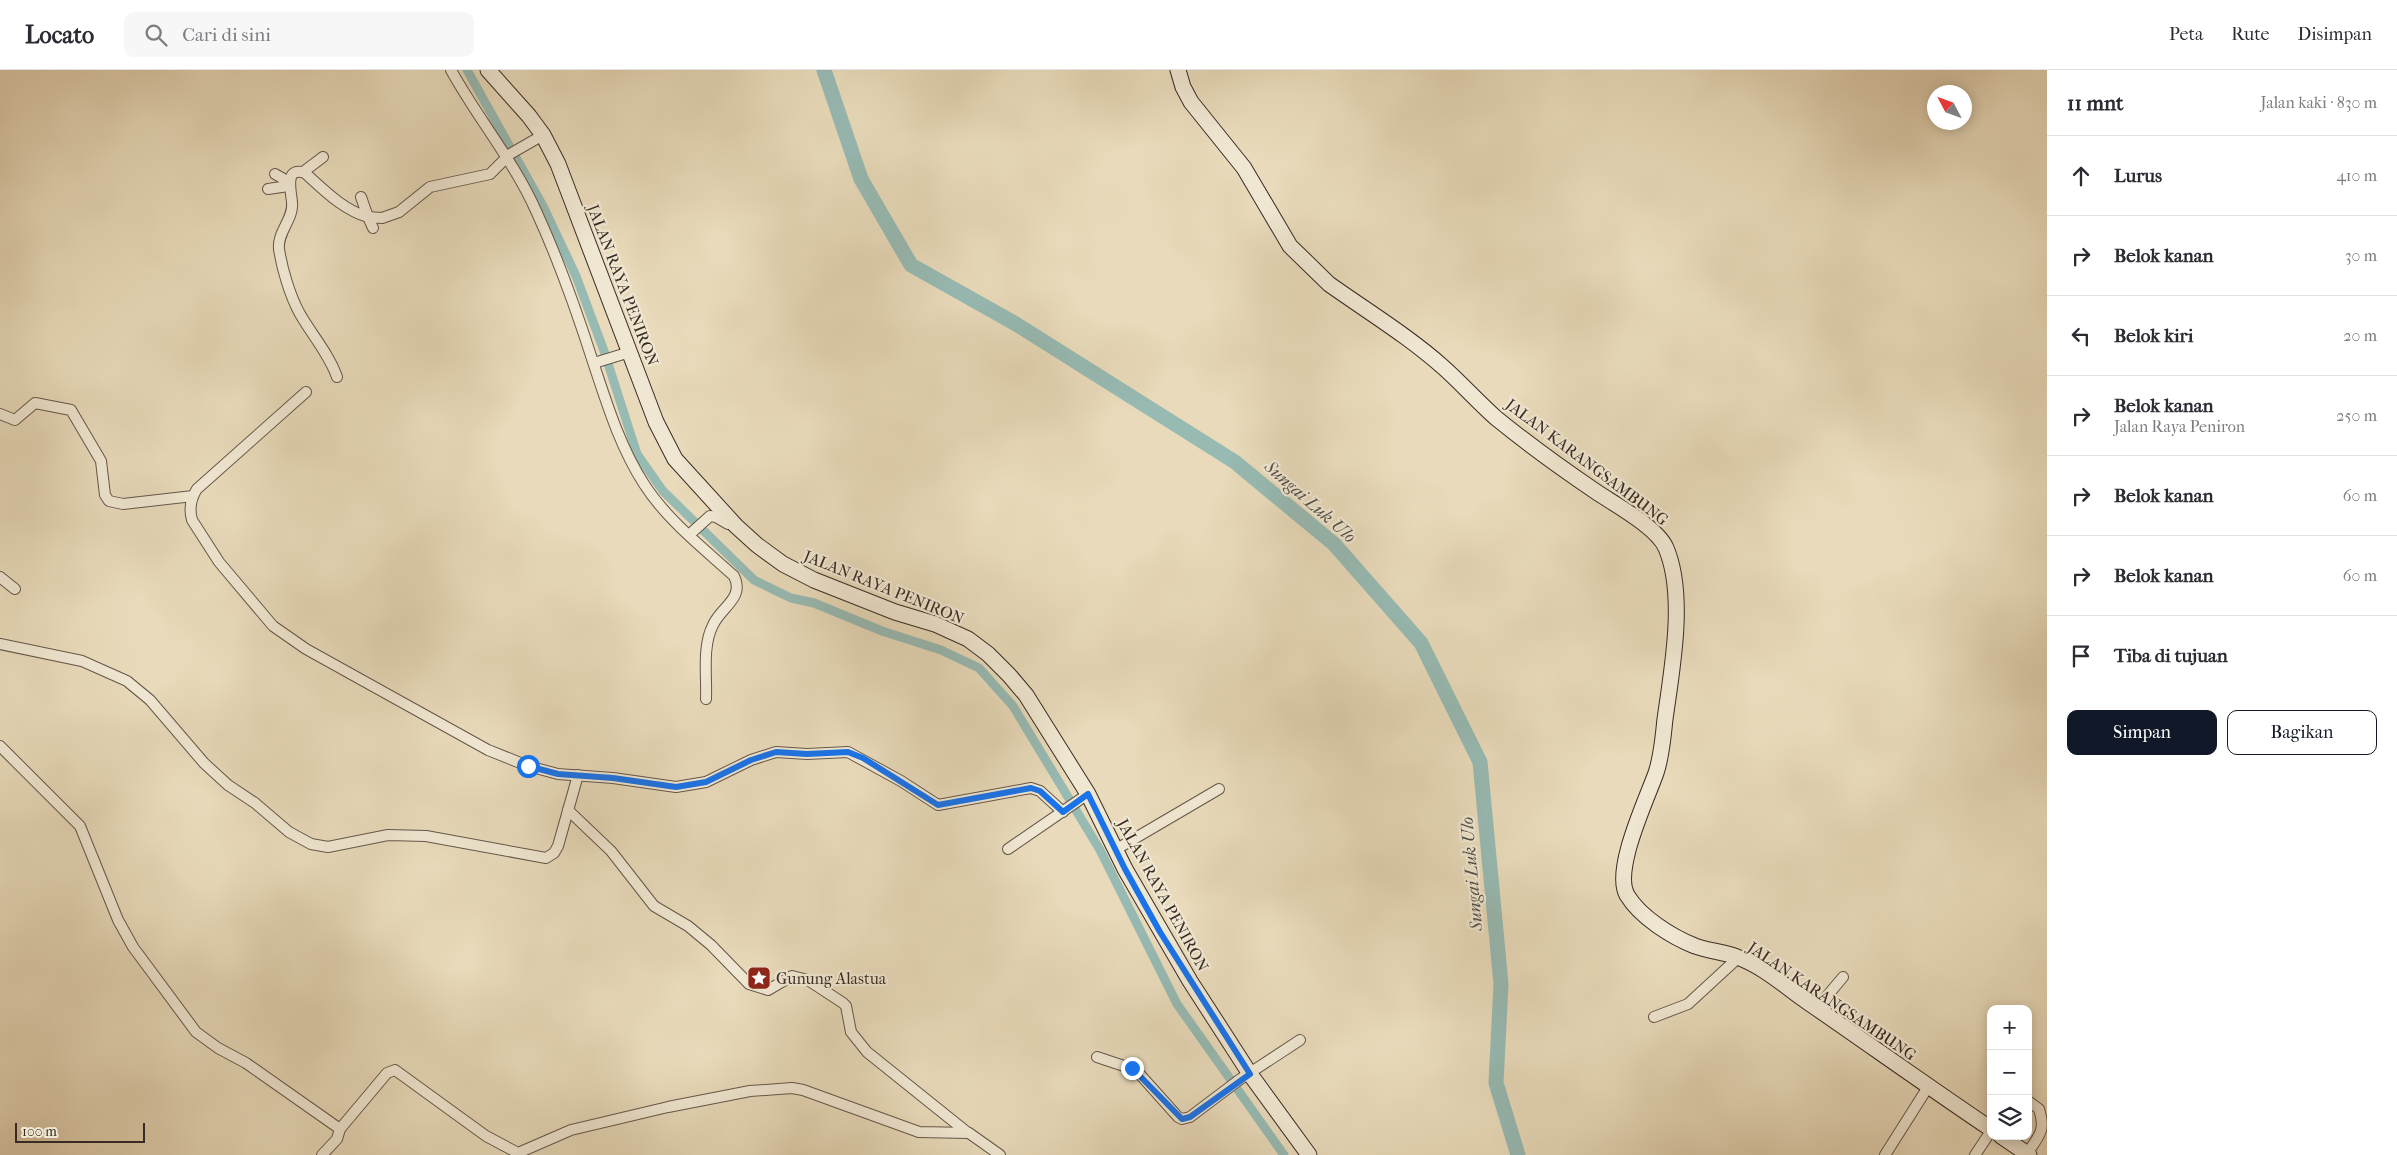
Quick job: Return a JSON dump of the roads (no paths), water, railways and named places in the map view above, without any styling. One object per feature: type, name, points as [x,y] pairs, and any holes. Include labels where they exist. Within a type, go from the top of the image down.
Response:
[{"type":"main road","name":"JALAN RAYA PENIRON","points":[[488,70],[529,116],[543,135],[558,164],[624,354],[670,452],[736,526],[757,545],[793,570],[895,612],[935,624],[975,644],[1009,675],[1026,695],[1082,799],[1115,850],[1160,932],[1245,1077],[1309,1155]]},
{"type":"main road","name":"JALAN KARANGSAMBUNG","points":[[1178,70],[1183,87],[1191,102],[1244,168],[1290,246],[1311,268],[1329,284],[1442,366],[1495,416],[1551,461],[1631,515],[1662,541],[1673,572],[1675,626],[1670,689],[1660,761],[1622,869],[1624,888],[1637,908],[1678,937],[1696,946],[1739,957],[1818,1007],[1987,1127]]},
{"type":"main road","points":[[2009,1140],[2030,1150]]},
{"type":"street","points":[[451,70],[466,97],[509,156],[537,213],[597,362],[625,451],[656,501],[692,533],[734,576],[738,589],[732,601],[716,619],[708,636],[706,698]]},
{"type":"street","points":[[303,172],[356,214],[382,218],[399,212],[430,187],[490,174],[509,156],[543,135]]},
{"type":"street","points":[[323,157],[303,172],[294,174],[288,184],[292,210],[279,247],[300,313],[321,346],[337,377]]},
{"type":"street","points":[[275,174],[288,184]]},
{"type":"street","points":[[268,189],[288,184]]},
{"type":"street","points":[[362,197],[372,228]]},
{"type":"street","points":[[597,362],[624,354]]},
{"type":"street","points":[[306,392],[197,489],[193,496],[191,516],[219,562],[274,626],[306,649],[488,750],[543,771],[676,787],[706,782],[751,760],[776,752],[807,754],[843,752],[863,758],[938,805],[1031,788],[1040,791],[1065,811]]},
{"type":"street","points":[[0,414],[15,420],[35,403],[71,410],[101,461],[105,496],[112,503],[124,504],[193,496]]},
{"type":"street","points":[[692,533],[707,518],[716,517],[736,526]]},
{"type":"street","points":[[0,577],[14,589]]},
{"type":"street","points":[[0,644],[82,661],[127,681],[150,700],[204,763],[228,785],[255,803],[289,832],[311,844],[328,847],[388,835],[426,836],[468,842],[543,858],[548,857],[556,850],[578,775]]},
{"type":"street","points":[[0,746],[80,826],[118,920],[133,947],[197,1033],[246,1063],[340,1129]]},
{"type":"street","points":[[1115,850],[1220,789]]},
{"type":"street","points":[[1008,849],[1082,799]]},
{"type":"street","points":[[568,810],[611,851],[649,901],[696,932],[749,984],[768,990],[792,976],[808,980],[843,1003],[846,1006],[852,1032],[871,1057],[1000,1155]]},
{"type":"street","points":[[1654,1017],[1688,1004],[1739,957]]},
{"type":"street","points":[[1818,1007],[1843,977]]},
{"type":"street","points":[[1097,1057],[1136,1070],[1182,1119],[1190,1117],[1227,1089],[1300,1040]]},
{"type":"street","points":[[322,1155],[338,1139],[340,1129],[387,1073],[395,1070],[487,1137],[518,1153],[571,1130],[668,1107],[750,1091],[792,1088],[803,1090],[919,1132],[969,1133]]},
{"type":"street","points":[[1885,1155],[1928,1087]]},
{"type":"street","points":[[2030,1150],[2043,1125],[2039,1108],[2032,1103]]},
{"type":"street","points":[[1974,1155],[1987,1136]]},
{"type":"waterway","points":[[467,70],[543,206],[576,276],[604,351],[637,454],[663,491],[754,580],[791,598],[814,603],[882,631],[941,650],[979,668],[1013,706],[1100,850],[1177,1004],[1284,1155]]},
{"type":"waterway","name":"Sungai Luk Ulo","points":[[824,70],[861,179],[911,265],[1016,324],[1235,462],[1334,544],[1421,643],[1480,762],[1501,984],[1496,1083],[1518,1155]]},
{"type":"place","name":"Gunung Alastua","points":[[759,978]]}]
